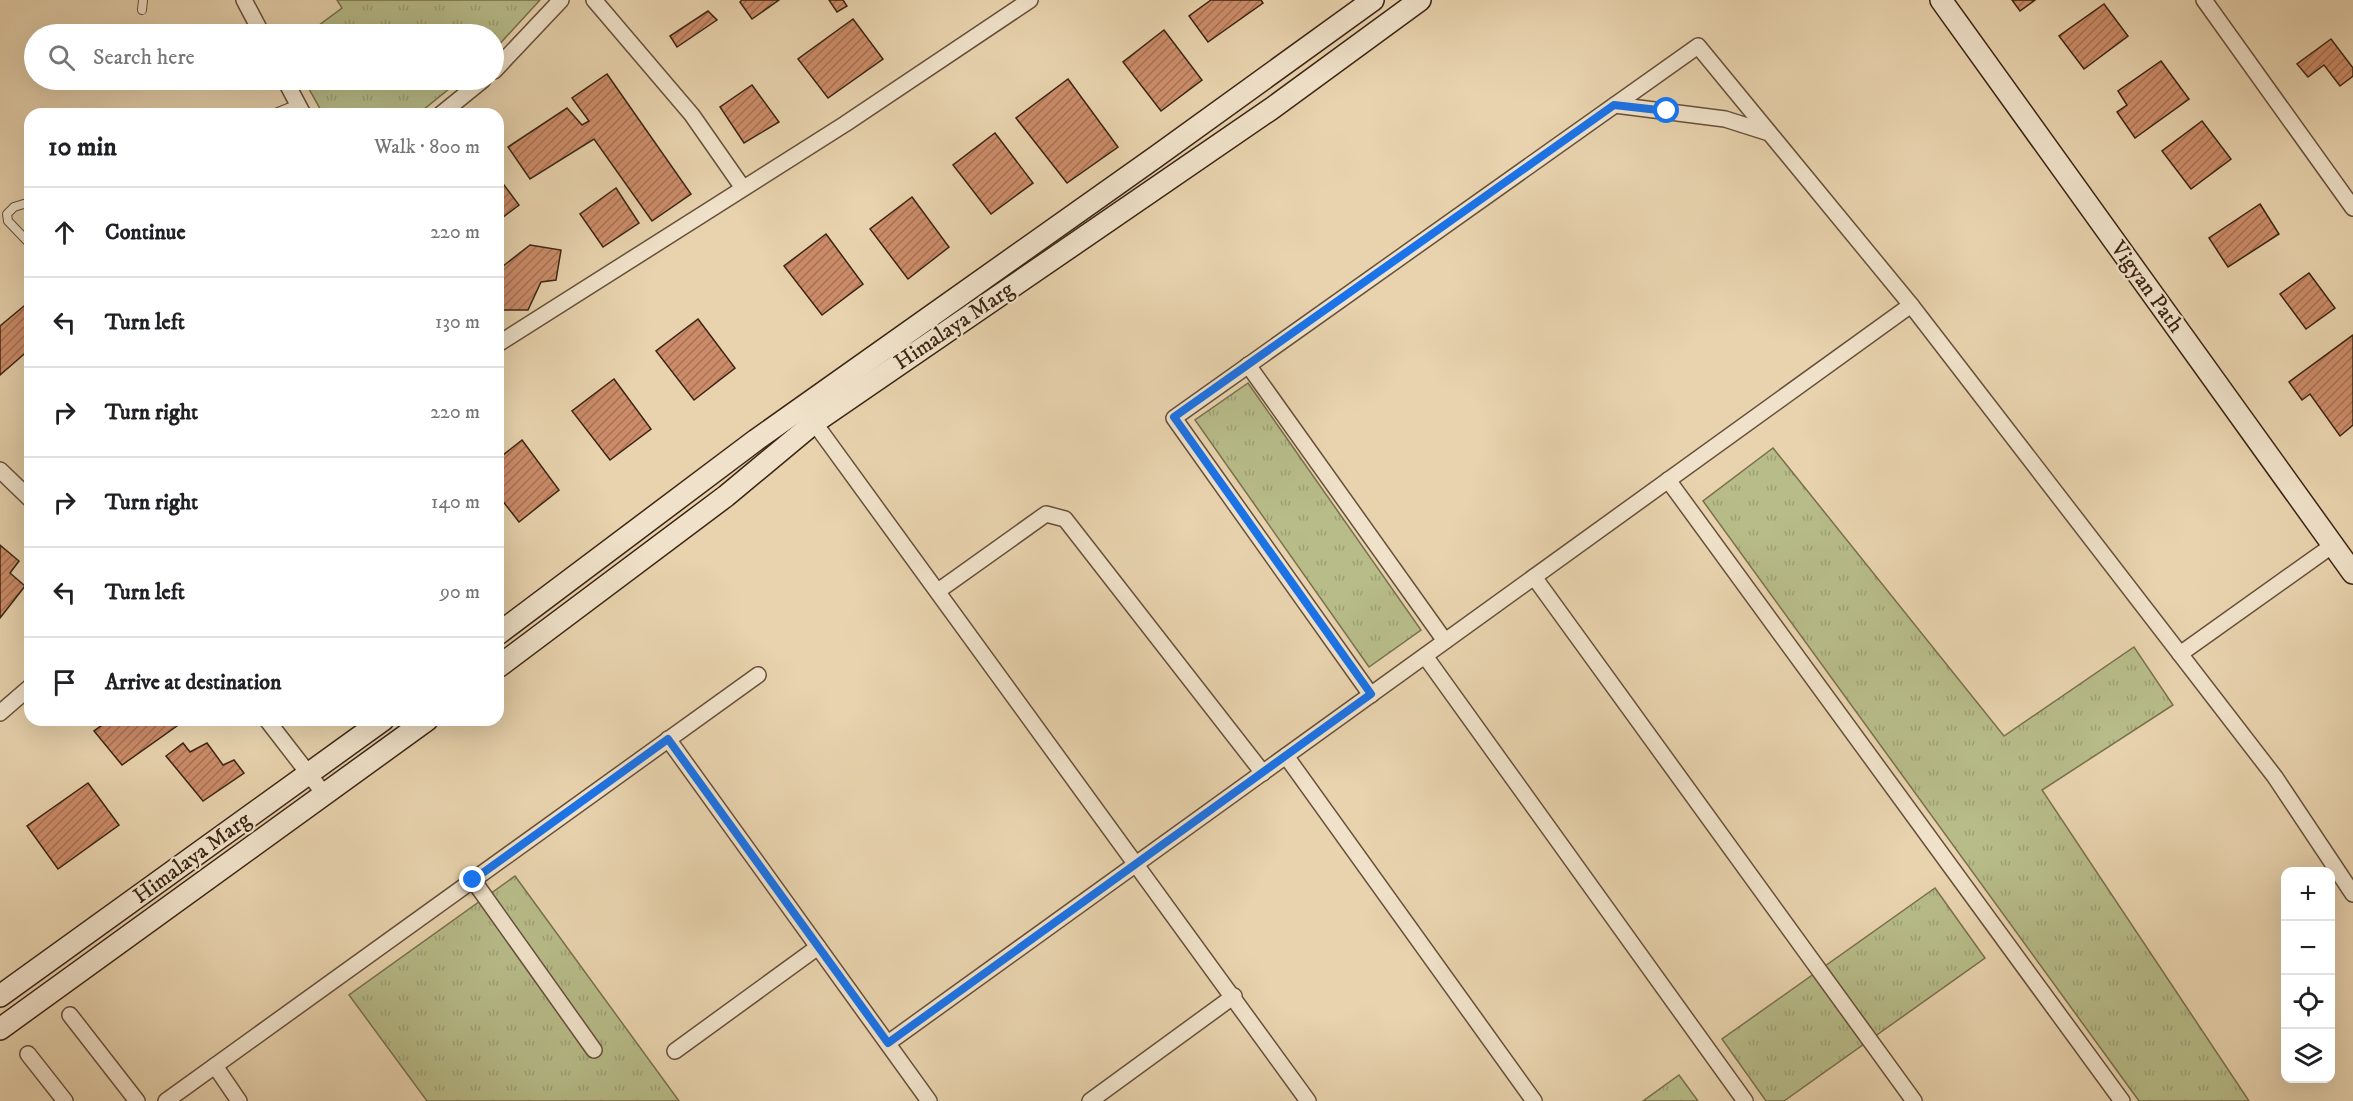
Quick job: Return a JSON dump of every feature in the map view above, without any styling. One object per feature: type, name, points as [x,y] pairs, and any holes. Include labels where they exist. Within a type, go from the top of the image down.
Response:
[{"type":"main road","name":"Himalaya Marg","points":[[504,630],[809,415],[1157,156],[1373,0]]},
{"type":"main road","name":"Himalaya Marg","points":[[504,662],[726,496],[809,415],[1270,109],[1420,0]]},
{"type":"main road","name":"Vigyan Path","points":[[1941,0],[2353,573]]},
{"type":"main road","name":"Himalaya Marg","points":[[0,996],[375,726]]},
{"type":"main road","points":[[0,1029],[419,726]]},
{"type":"street","points":[[244,0],[257,24]]},
{"type":"street","points":[[504,60],[561,0]]},
{"type":"street","points":[[594,0],[692,115],[743,188]]},
{"type":"street","points":[[504,340],[845,124],[1030,0]]},
{"type":"street","points":[[2204,0],[2353,208]]},
{"type":"street","points":[[1371,694],[1174,417],[1698,46],[1911,305],[2275,777],[2353,894]]},
{"type":"street","points":[[291,90],[300,108]]},
{"type":"street","points":[[448,108],[471,90]]},
{"type":"street","points":[[1614,105],[1725,118],[1769,133]]},
{"type":"street","points":[[888,1043],[1911,305]]},
{"type":"street","points":[[1248,365],[1445,641]]},
{"type":"street","points":[[809,415],[1308,1101]]},
{"type":"street","points":[[0,470],[24,494]]},
{"type":"street","points":[[1668,480],[2122,1101]]},
{"type":"street","points":[[938,591],[1046,514],[1065,519],[1263,773]]},
{"type":"street","points":[[2180,654],[2332,545]]},
{"type":"street","points":[[1534,577],[1914,1101]]},
{"type":"street","points":[[1425,656],[1745,1101]]},
{"type":"street","points":[[166,1101],[758,675]]},
{"type":"street","points":[[0,713],[24,692]]},
{"type":"street","points":[[272,726],[325,795]]},
{"type":"street","points":[[668,739],[929,1101]]},
{"type":"street","points":[[1286,756],[1534,1101]]},
{"type":"street","points":[[473,880],[594,1050]]},
{"type":"street","points":[[675,1051],[818,947]]},
{"type":"street","points":[[1096,1099],[1233,997]]},
{"type":"street","points":[[70,1015],[137,1101]]},
{"type":"street","points":[[28,1054],[65,1101]]},
{"type":"street","points":[[215,1066],[239,1101]]},
{"type":"lane","points":[[142,10],[143,0]]},
{"type":"lane","points":[[24,204],[14,207],[4,217],[24,238]]},
{"type":"green space","points":[[337,0],[540,0],[504,39],[504,24],[320,24],[342,8]]},
{"type":"green space","points":[[310,90],[448,90],[425,108],[320,108]]},
{"type":"green space","points":[[1248,383],[1421,630],[1369,667],[1195,420]]},
{"type":"green space","points":[[1773,448],[2004,736],[2134,647],[2173,705],[2042,790],[2249,1101],[2139,1101],[1703,501]]},
{"type":"green space","points":[[515,876],[679,1101],[427,1101],[349,995]]},
{"type":"green space","points":[[1935,888],[1985,958],[1784,1101],[1766,1101],[1722,1039]]},
{"type":"green space","points":[[1679,1075],[1698,1101],[1643,1101]]},
{"type":"building","points":[[742,0],[779,0],[752,19],[740,2]]},
{"type":"building","points":[[829,0],[843,0],[847,6],[837,12]]},
{"type":"building","points":[[1211,0],[1261,0],[1263,3],[1208,42],[1189,16]]},
{"type":"building","points":[[2012,0],[2035,0],[2020,11]]},
{"type":"building","points":[[2104,4],[2128,36],[2084,69],[2059,36]]},
{"type":"building","points":[[708,11],[717,20],[677,47],[670,36]]},
{"type":"building","points":[[853,19],[883,59],[828,98],[798,59]]},
{"type":"building","points":[[1164,30],[1202,80],[1161,111],[1123,62]]},
{"type":"building","points":[[2331,39],[2353,68],[2353,76],[2340,86],[2324,65],[2308,77],[2297,64]]},
{"type":"building","points":[[2161,61],[2189,99],[2135,138],[2117,112],[2127,105],[2118,91]]},
{"type":"building","points":[[607,74],[691,194],[652,221],[594,139],[530,179],[508,147],[567,108],[582,125],[589,121],[572,98]]},
{"type":"building","points":[[1068,79],[1118,147],[1067,183],[1016,118]]},
{"type":"building","points":[[752,85],[779,122],[744,143],[720,107]]},
{"type":"building","points":[[2202,121],[2231,159],[2191,189],[2162,151]]},
{"type":"building","points":[[995,133],[1033,183],[991,214],[953,165]]},
{"type":"building","points":[[504,185],[519,205],[504,216]]},
{"type":"building","points":[[616,188],[639,223],[603,247],[580,214]]},
{"type":"building","points":[[912,197],[949,247],[908,279],[870,229]]},
{"type":"building","points":[[2260,204],[2279,234],[2228,267],[2209,238]]},
{"type":"building","points":[[826,234],[863,284],[822,315],[784,266]]},
{"type":"building","points":[[530,245],[561,250],[556,280],[541,282],[528,310],[504,310],[504,265]]},
{"type":"building","points":[[2309,273],[2335,308],[2306,329],[2280,294]]},
{"type":"building","points":[[24,306],[24,354],[0,375],[0,326]]},
{"type":"building","points":[[698,319],[735,368],[694,400],[656,351]]},
{"type":"building","points":[[2353,335],[2353,425],[2340,436],[2310,394],[2302,400],[2289,382]]},
{"type":"building","points":[[614,379],[651,429],[610,460],[572,411]]},
{"type":"building","points":[[522,440],[559,490],[519,522],[504,503],[504,454]]},
{"type":"building","points":[[0,545],[19,561],[10,573],[24,587],[0,618]]},
{"type":"building","points":[[101,726],[177,726],[122,765],[94,731]]},
{"type":"building","points":[[183,743],[190,752],[207,743],[223,765],[234,760],[244,773],[203,801],[166,756]]},
{"type":"building","points":[[88,783],[119,825],[58,869],[27,826]]},
{"type":"route","points":[[473,880],[668,739],[888,1043],[1371,694],[1174,417],[1614,105],[1667,111]]}]
